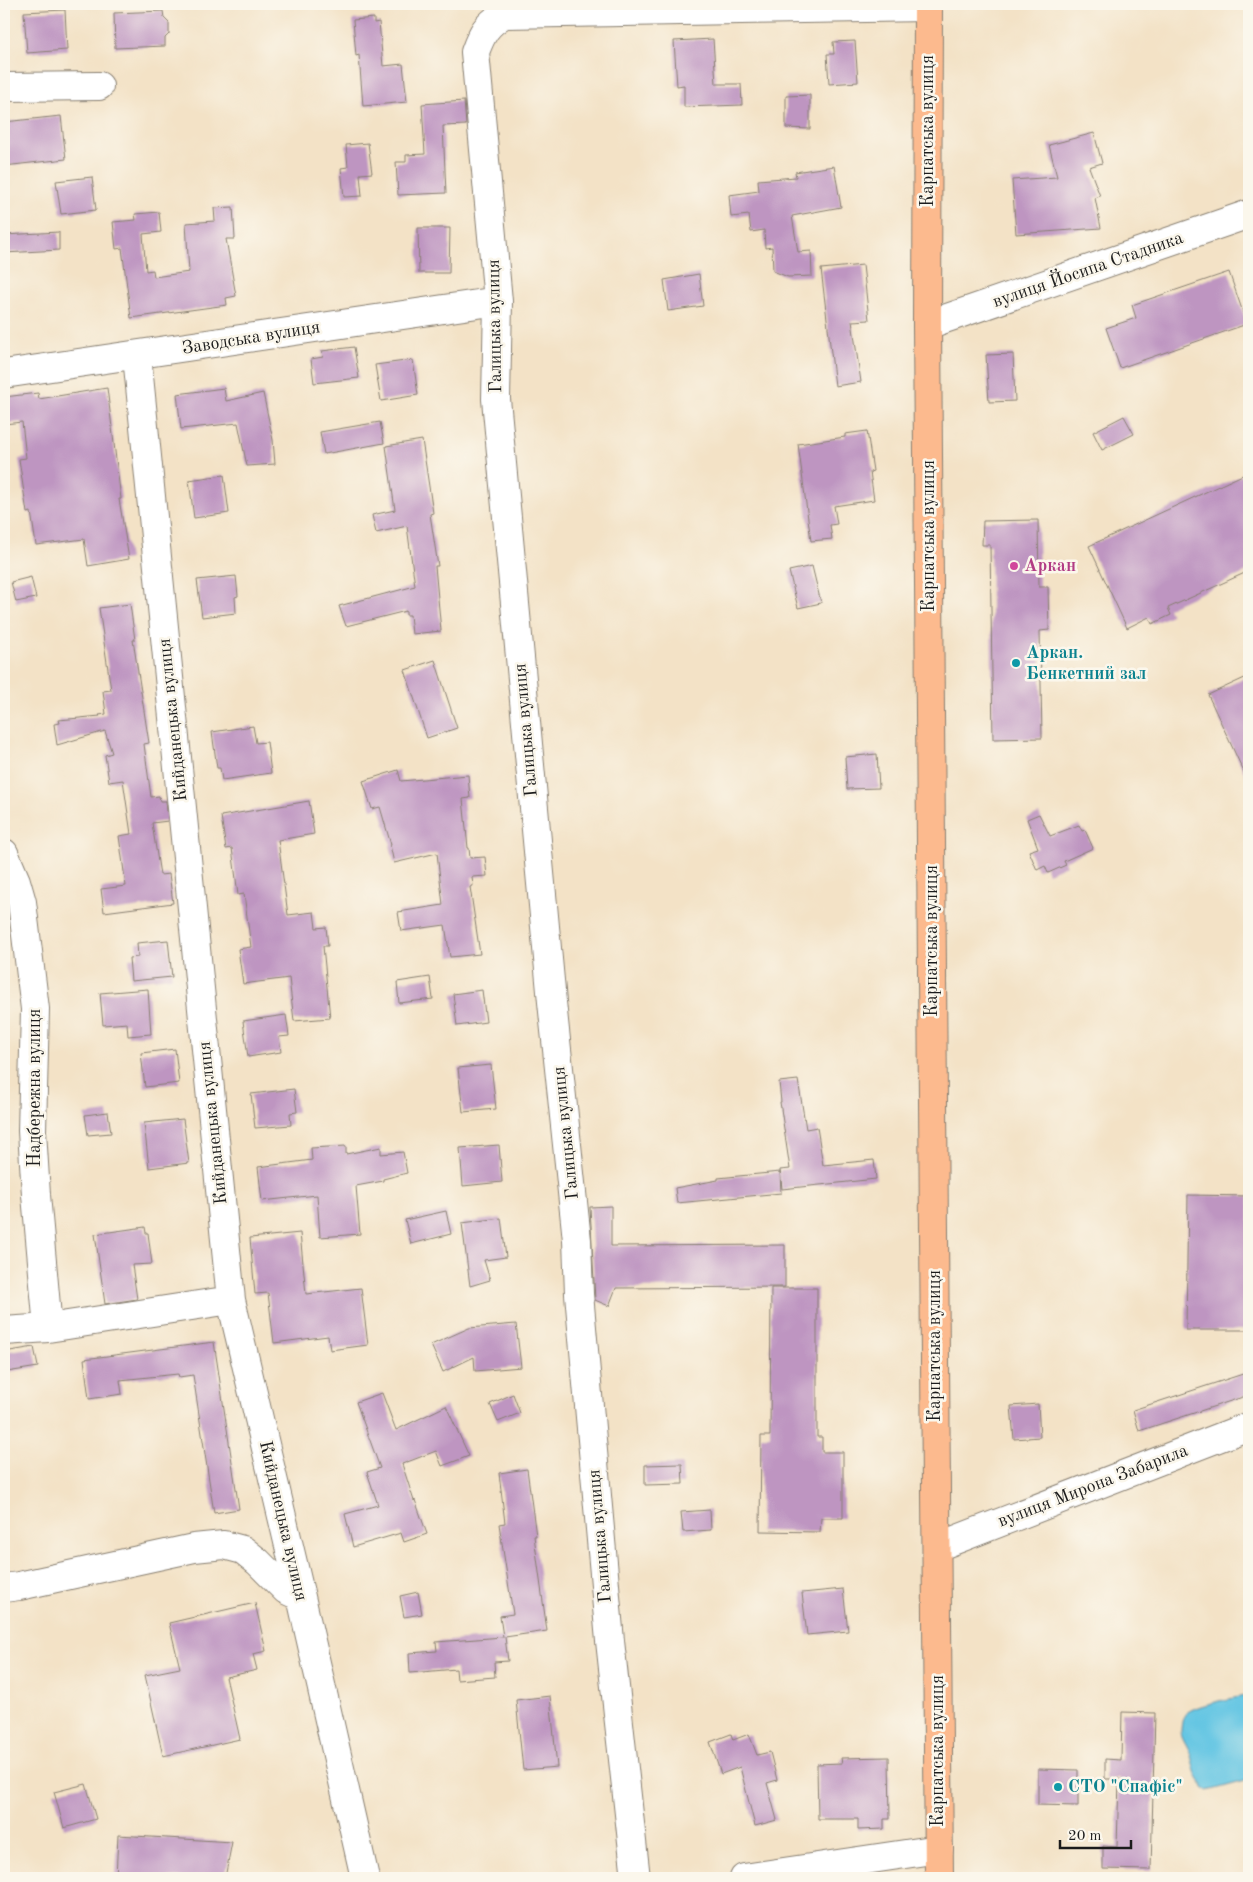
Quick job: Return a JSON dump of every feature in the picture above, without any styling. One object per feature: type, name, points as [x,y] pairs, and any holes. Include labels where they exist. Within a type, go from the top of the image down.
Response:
[{"type":"main road","name":"Карпатська вулиця","points":[[928,6],[927,326],[939,1878]]},
{"type":"street","name":"Галицька вулиця","points":[[636,1878],[610,1641],[578,1294],[577,1240],[551,992],[497,418],[498,301],[475,52],[490,13],[928,6]]},
{"type":"street","points":[[4,87],[99,86]]},
{"type":"street","name":"вулиця Йосипа Стадника","points":[[927,326],[1249,214]]},
{"type":"street","name":"Заводська вулиця","points":[[4,374],[137,356],[333,324],[498,301]]},
{"type":"street","name":"Кийданецька вулиця","points":[[137,356],[231,1300],[365,1878]]},
{"type":"street","name":"Надбережна вулиця","points":[[4,853],[16,881],[22,902],[35,1009],[32,1131],[48,1328]]},
{"type":"street","points":[[4,1331],[48,1328],[231,1300]]},
{"type":"street","name":"вулиця Мирона Забарила","points":[[937,1547],[1249,1426]]},
{"type":"street","points":[[4,1588],[194,1548],[224,1545],[243,1550],[286,1590],[301,1598]]},
{"type":"street","points":[[744,1878],[939,1849]]},
{"type":"water","points":[[1249,1695],[1249,1780],[1208,1791],[1197,1777],[1189,1750],[1182,1735],[1183,1717],[1188,1712],[1203,1705]]},
{"type":"building","points":[[65,10],[67,50],[27,53],[24,12]]},
{"type":"building","points":[[163,11],[164,18],[169,23],[169,34],[165,38],[165,46],[115,48],[114,13]]},
{"type":"building","points":[[374,18],[374,23],[379,22],[383,66],[403,64],[407,102],[363,106],[359,55],[356,56],[353,20]]},
{"type":"building","points":[[713,39],[716,84],[741,84],[742,105],[684,107],[684,85],[677,86],[674,41]]},
{"type":"building","points":[[855,41],[858,82],[829,84],[827,54],[834,54],[833,42]]},
{"type":"building","points":[[810,95],[810,129],[786,128],[786,96]]},
{"type":"building","points":[[464,101],[466,125],[443,126],[446,193],[398,195],[396,162],[406,162],[406,155],[425,154],[422,104]]},
{"type":"building","points":[[61,116],[66,159],[4,166],[4,122]]},
{"type":"building","points":[[1094,133],[1102,163],[1089,167],[1100,196],[1095,198],[1101,228],[1016,234],[1012,180],[1057,177],[1049,145]]},
{"type":"building","points":[[368,143],[372,173],[360,174],[362,196],[344,197],[341,168],[348,167],[346,145]]},
{"type":"building","points":[[834,166],[841,207],[792,216],[798,252],[811,251],[812,276],[788,277],[773,271],[772,247],[765,248],[764,230],[751,232],[749,215],[731,217],[729,195],[759,191],[758,180],[796,177],[795,172]]},
{"type":"building","points":[[92,177],[96,210],[61,214],[56,181]]},
{"type":"building","points":[[233,207],[235,239],[226,239],[236,296],[226,298],[227,305],[131,318],[122,248],[116,249],[113,222],[136,220],[135,214],[159,212],[161,232],[143,234],[146,271],[153,270],[154,277],[189,272],[186,223],[215,221],[214,208]]},
{"type":"building","points":[[418,228],[450,228],[449,273],[419,273]]},
{"type":"building","points":[[59,232],[59,250],[4,253],[4,235]]},
{"type":"building","points":[[863,265],[869,320],[852,321],[861,382],[835,386],[821,269]]},
{"type":"building","points":[[1229,272],[1247,324],[1120,368],[1106,328],[1136,318],[1132,305]]},
{"type":"building","points":[[699,274],[703,306],[668,311],[664,280]]},
{"type":"building","points":[[354,347],[359,378],[314,383],[311,359],[323,357],[322,351]]},
{"type":"building","points":[[1013,354],[1015,401],[989,402],[986,355]]},
{"type":"building","points":[[413,360],[418,395],[381,401],[375,365]]},
{"type":"building","points":[[107,388],[121,499],[119,499],[129,559],[88,566],[84,539],[36,545],[31,512],[27,513],[19,459],[26,458],[22,422],[4,424],[4,397],[38,393],[39,399]]},
{"type":"building","points":[[224,388],[226,401],[263,393],[273,440],[275,464],[247,466],[238,423],[181,429],[177,394]]},
{"type":"building","points":[[1124,416],[1134,434],[1102,450],[1093,432]]},
{"type":"building","points":[[380,422],[384,443],[324,454],[320,432]]},
{"type":"building","points":[[867,431],[873,471],[870,472],[874,500],[834,506],[837,524],[830,525],[832,539],[811,541],[798,444],[845,437],[845,434]]},
{"type":"building","points":[[422,440],[433,513],[430,514],[438,566],[435,566],[441,631],[412,634],[410,615],[406,615],[406,611],[346,626],[339,606],[415,586],[407,526],[376,533],[372,515],[395,510],[386,446]]},
{"type":"building","points":[[1249,472],[1249,571],[1168,608],[1171,615],[1152,624],[1149,617],[1127,628],[1089,546]]},
{"type":"building","points":[[224,475],[229,513],[194,518],[189,480]]},
{"type":"building","name":"Аркан. Бенкетний зал","points":[[1038,520],[1039,587],[1048,587],[1049,630],[1040,631],[1042,738],[993,739],[990,545],[982,545],[983,521]]},
{"type":"building","points":[[812,566],[821,603],[798,608],[789,571]]},
{"type":"building","points":[[236,576],[238,596],[235,597],[236,613],[202,617],[197,580]]},
{"type":"building","points":[[31,577],[36,598],[16,602],[11,582]]},
{"type":"building","points":[[130,604],[135,640],[133,640],[149,743],[144,744],[151,797],[159,796],[160,801],[166,801],[168,821],[152,823],[160,875],[169,874],[173,903],[104,912],[101,889],[126,886],[119,836],[131,834],[123,780],[109,782],[105,755],[112,753],[105,731],[57,745],[54,724],[60,723],[59,720],[106,714],[103,691],[111,690],[99,608]]},
{"type":"building","points":[[435,660],[457,728],[427,738],[405,670]]},
{"type":"building","points":[[1249,676],[1249,783],[1208,695]]},
{"type":"building","points":[[253,726],[256,743],[267,742],[271,773],[222,780],[220,768],[217,768],[212,732]]},
{"type":"building","points":[[877,754],[879,788],[847,789],[845,757]]},
{"type":"building","points":[[398,770],[401,781],[468,775],[470,798],[463,799],[468,848],[470,858],[485,857],[487,876],[472,877],[473,886],[470,887],[480,954],[450,957],[445,925],[401,931],[398,912],[443,905],[437,853],[394,863],[380,807],[372,809],[363,781]]},
{"type":"building","points":[[309,801],[314,834],[278,840],[288,915],[314,912],[316,928],[326,927],[328,946],[323,946],[330,1018],[294,1021],[289,978],[243,984],[238,949],[251,947],[244,894],[238,895],[232,848],[226,849],[221,816]]},
{"type":"building","points":[[1039,814],[1050,836],[1079,825],[1082,831],[1085,830],[1093,848],[1064,861],[1066,865],[1048,873],[1045,866],[1037,870],[1029,851],[1038,848],[1027,819]]},
{"type":"building","points":[[168,940],[172,977],[131,981],[129,958],[138,957],[137,943]]},
{"type":"building","points":[[430,977],[433,999],[399,1003],[397,982]]},
{"type":"building","points":[[148,989],[151,1034],[128,1036],[127,1023],[103,1025],[100,993]]},
{"type":"building","points":[[482,990],[486,1022],[457,1026],[453,994]]},
{"type":"building","points":[[286,1015],[289,1036],[279,1037],[281,1052],[248,1057],[243,1021]]},
{"type":"building","points":[[175,1049],[179,1083],[145,1087],[141,1053]]},
{"type":"building","points":[[491,1065],[496,1109],[463,1112],[458,1068]]},
{"type":"building","points":[[798,1080],[806,1129],[817,1127],[823,1165],[874,1160],[876,1179],[782,1189],[780,1170],[790,1169],[780,1102],[779,1082]]},
{"type":"building","points":[[294,1089],[297,1112],[290,1113],[291,1125],[255,1128],[251,1094]]},
{"type":"building","points":[[108,1112],[111,1133],[88,1135],[85,1115]]},
{"type":"building","points":[[183,1119],[189,1163],[149,1168],[144,1123]]},
{"type":"building","points":[[499,1145],[502,1182],[463,1186],[460,1148]]},
{"type":"building","points":[[346,1146],[346,1154],[381,1147],[381,1154],[403,1152],[407,1173],[383,1179],[383,1181],[356,1186],[360,1234],[320,1237],[317,1195],[262,1201],[258,1167],[312,1160],[311,1148]]},
{"type":"building","points":[[780,1172],[781,1193],[677,1203],[675,1188],[718,1180],[718,1178]]},
{"type":"building","points":[[1188,1195],[1249,1196],[1249,1330],[1186,1330]]},
{"type":"building","points":[[611,1206],[611,1246],[785,1245],[785,1287],[616,1288],[609,1306],[595,1300],[590,1207]]},
{"type":"building","points":[[446,1211],[451,1234],[411,1244],[405,1220]]},
{"type":"building","points":[[501,1218],[506,1257],[484,1260],[490,1280],[470,1286],[462,1223]]},
{"type":"building","points":[[145,1227],[146,1233],[148,1233],[152,1264],[132,1265],[137,1299],[105,1304],[95,1234]]},
{"type":"building","points":[[300,1233],[306,1294],[361,1288],[368,1345],[330,1350],[328,1336],[274,1343],[268,1293],[255,1294],[250,1238]]},
{"type":"building","points":[[771,1288],[817,1288],[817,1437],[822,1437],[822,1452],[843,1452],[843,1518],[821,1518],[820,1532],[760,1531],[761,1436],[770,1436]]},
{"type":"building","points":[[516,1324],[521,1367],[475,1371],[474,1357],[443,1372],[431,1345],[469,1328]]},
{"type":"building","points":[[214,1342],[239,1509],[214,1513],[193,1375],[179,1377],[178,1374],[120,1380],[122,1394],[89,1399],[84,1359]]},
{"type":"building","points":[[34,1347],[38,1367],[7,1372],[4,1352]]},
{"type":"building","points":[[1249,1372],[1249,1395],[1139,1431],[1133,1410]]},
{"type":"building","points":[[382,1393],[396,1430],[446,1406],[469,1456],[442,1466],[436,1451],[402,1464],[427,1534],[404,1542],[401,1533],[353,1547],[345,1514],[378,1505],[367,1472],[380,1468],[356,1402]]},
{"type":"building","points":[[513,1394],[520,1413],[498,1422],[490,1404]]},
{"type":"building","points":[[1038,1404],[1040,1437],[1014,1439],[1011,1406]]},
{"type":"building","points":[[682,1464],[683,1484],[645,1485],[645,1465]]},
{"type":"building","points":[[527,1469],[547,1631],[505,1637],[508,1661],[494,1662],[495,1677],[457,1680],[456,1669],[410,1673],[409,1653],[437,1651],[436,1642],[503,1637],[500,1616],[513,1614],[499,1524],[505,1523],[499,1473]]},
{"type":"building","points":[[710,1510],[711,1530],[683,1532],[681,1512]]},
{"type":"building","points":[[843,1589],[848,1631],[807,1635],[802,1593]]},
{"type":"building","points":[[418,1592],[422,1614],[404,1617],[400,1596]]},
{"type":"building","points":[[255,1603],[266,1651],[253,1654],[257,1670],[226,1677],[240,1739],[163,1756],[145,1675],[180,1668],[169,1623]]},
{"type":"building","points":[[550,1696],[557,1767],[523,1770],[516,1700]]},
{"type":"building","points":[[1122,1712],[1155,1713],[1151,1870],[1103,1869],[1103,1846],[1117,1847],[1119,1779],[1105,1779],[1105,1759],[1121,1760]]},
{"type":"building","points":[[731,1734],[733,1740],[749,1734],[757,1755],[770,1752],[777,1780],[767,1783],[777,1820],[755,1826],[740,1767],[721,1774],[710,1742]]},
{"type":"building","points":[[889,1757],[890,1819],[884,1819],[884,1829],[858,1830],[858,1819],[818,1819],[817,1764],[842,1763],[841,1758]]},
{"type":"building","name":"СТО \"Спафіс\"","points":[[1038,1769],[1078,1770],[1078,1806],[1038,1805]]},
{"type":"building","points":[[86,1784],[96,1819],[64,1828],[54,1792]]},
{"type":"building","points":[[118,1835],[232,1842],[225,1878],[116,1878]]},
{"type":"place","name":"Аркан","points":[[1014,566]]},
{"type":"place","name":"Аркан. Бенкетний зал","points":[[1016,663]]},
{"type":"place","name":"СТО \"Спафіс\"","points":[[1058,1787]]}]
